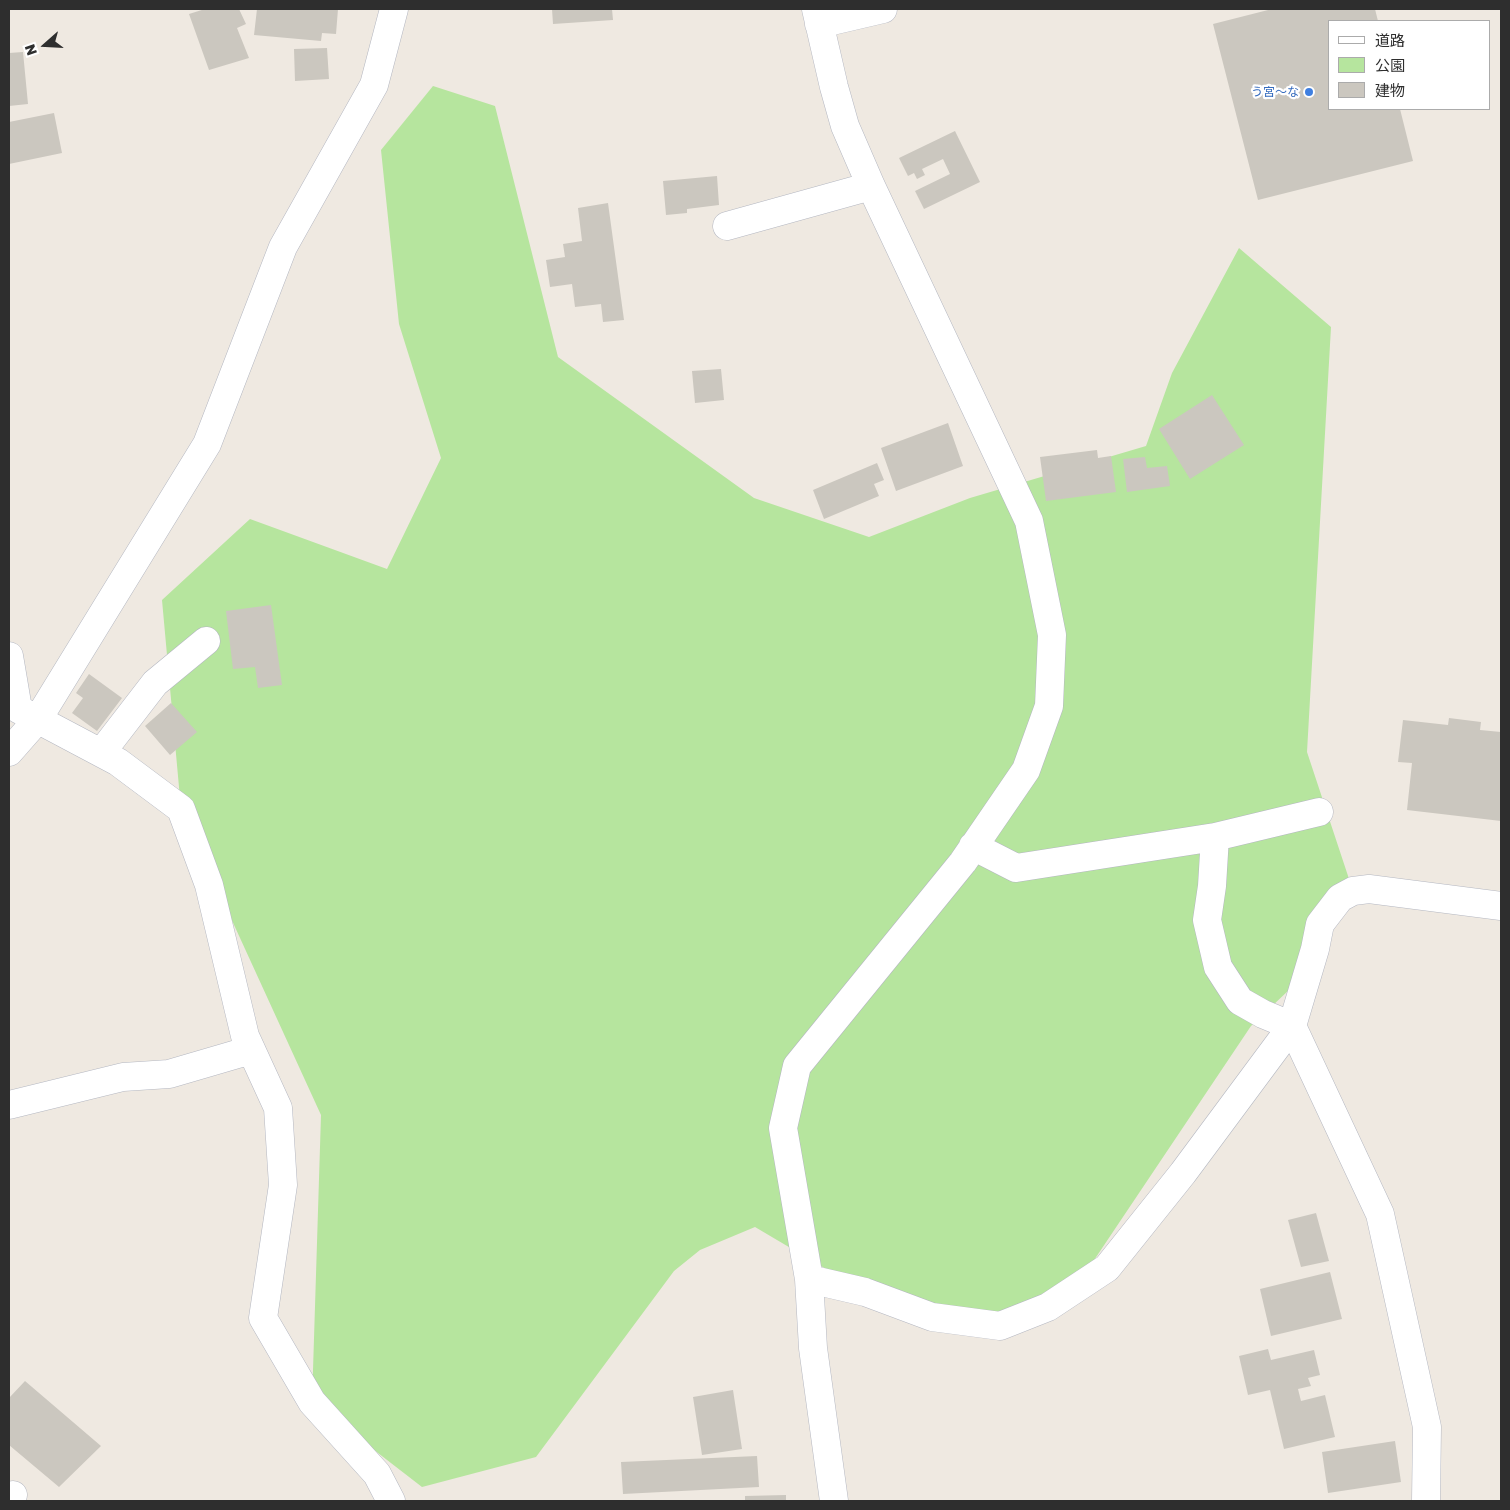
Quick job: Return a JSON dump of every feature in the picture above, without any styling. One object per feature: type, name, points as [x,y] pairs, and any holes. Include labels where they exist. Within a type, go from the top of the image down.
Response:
[{"type":"street","points":[[9,752],[22,714],[207,444],[283,247],[374,85],[394,9]]},
{"type":"street","points":[[834,1501],[813,1348],[809,1279],[783,1128],[797,1066],[957,870],[1026,770],[1049,706],[1052,635],[1029,521],[870,186],[846,126],[834,87],[818,16],[883,9]]},
{"type":"street","points":[[728,226],[870,186]]},
{"type":"street","points":[[101,753],[155,683],[206,641]]},
{"type":"street","points":[[9,656],[22,714]]},
{"type":"street","points":[[22,714],[118,762],[181,809],[209,885],[245,1036],[278,1108],[283,1185],[263,1318],[312,1402],[377,1474],[391,1501]]},
{"type":"street","points":[[973,846],[1016,868],[1215,837],[1318,812]]},
{"type":"street","points":[[1215,837],[1212,886],[1207,920],[1218,967],[1240,1001],[1263,1014],[1292,1026],[1380,1214],[1427,1427],[1426,1501]]},
{"type":"street","points":[[809,1279],[865,1292],[932,1317],[1000,1326],[1048,1307],[1107,1268],[1183,1173],[1292,1026],[1315,949],[1320,924],[1329,909],[1340,898],[1353,891],[1369,889],[1501,906]]},
{"type":"street","points":[[9,1105],[123,1077],[169,1074],[251,1050]]},
{"type":"green space","points":[[433,86],[495,106],[558,357],[754,498],[869,537],[970,498],[1146,446],[1172,373],[1239,248],[1331,327],[1307,752],[1353,891],[1309,971],[1251,1026],[1074,1290],[992,1314],[865,1292],[755,1227],[700,1250],[674,1271],[536,1457],[422,1487],[312,1402],[321,1115],[181,809],[162,600],[250,519],[387,569],[441,458],[399,324],[381,150]]},
{"type":"building","points":[[205,9],[239,9],[246,24],[237,28],[249,58],[209,70],[189,14]]},
{"type":"building","points":[[257,9],[338,9],[336,34],[322,33],[321,41],[254,35]]},
{"type":"building","points":[[552,9],[612,9],[613,20],[553,24]]},
{"type":"building","points":[[1272,9],[1375,9],[1378,20],[1328,20],[1328,110],[1400,110],[1413,161],[1258,200],[1213,24]]},
{"type":"building","points":[[327,48],[329,79],[295,81],[294,49]]},
{"type":"building","points":[[23,52],[28,104],[9,106],[9,53]]},
{"type":"building","points":[[54,113],[62,153],[9,164],[9,122]]},
{"type":"building","points":[[955,131],[980,182],[924,209],[915,191],[950,174],[943,159],[922,169],[925,175],[917,179],[914,173],[908,176],[899,158]]},
{"type":"building","points":[[717,176],[719,205],[687,209],[687,213],[666,215],[663,181]]},
{"type":"building","points":[[608,203],[624,320],[603,322],[601,304],[575,307],[572,284],[550,287],[546,260],[565,257],[563,244],[582,241],[578,208]]},
{"type":"building","points":[[721,369],[724,400],[695,403],[692,371]]},
{"type":"building","points":[[1212,395],[1244,445],[1190,479],[1159,429]]},
{"type":"building","points":[[948,423],[963,466],[896,491],[881,448]]},
{"type":"building","points":[[1097,450],[1098,458],[1111,456],[1116,492],[1046,501],[1040,457]]},
{"type":"building","points":[[1145,457],[1147,468],[1167,466],[1170,486],[1127,492],[1123,459]]},
{"type":"building","points":[[877,463],[884,480],[874,484],[879,496],[824,519],[813,490]]},
{"type":"building","points":[[271,605],[282,685],[258,688],[255,667],[233,669],[226,611]]},
{"type":"building","points":[[89,674],[122,698],[97,731],[72,713],[83,698],[76,693]]},
{"type":"building","points":[[171,703],[197,732],[170,755],[145,726]]},
{"type":"building","points":[[1449,718],[1481,722],[1480,730],[1501,732],[1501,821],[1407,810],[1412,763],[1398,762],[1403,720],[1448,725]]},
{"type":"building","points":[[1316,1213],[1329,1261],[1301,1267],[1288,1220]]},
{"type":"building","points":[[1330,1272],[1342,1319],[1271,1336],[1260,1289]]},
{"type":"building","points":[[1268,1349],[1271,1360],[1314,1350],[1320,1375],[1308,1378],[1311,1386],[1298,1389],[1301,1401],[1325,1395],[1335,1437],[1284,1449],[1270,1390],[1248,1395],[1239,1356]]},
{"type":"building","points":[[25,1381],[101,1446],[59,1487],[9,1445],[9,1398]]},
{"type":"building","points":[[733,1390],[742,1449],[702,1455],[693,1397]]},
{"type":"building","points":[[1395,1441],[1401,1482],[1328,1493],[1322,1452]]},
{"type":"building","points":[[757,1456],[759,1487],[623,1494],[621,1462]]},
{"type":"building","points":[[786,1495],[786,1501],[745,1501],[745,1496]]},
{"type":"place","name":"う宮〜な","points":[[1309,92]]}]
